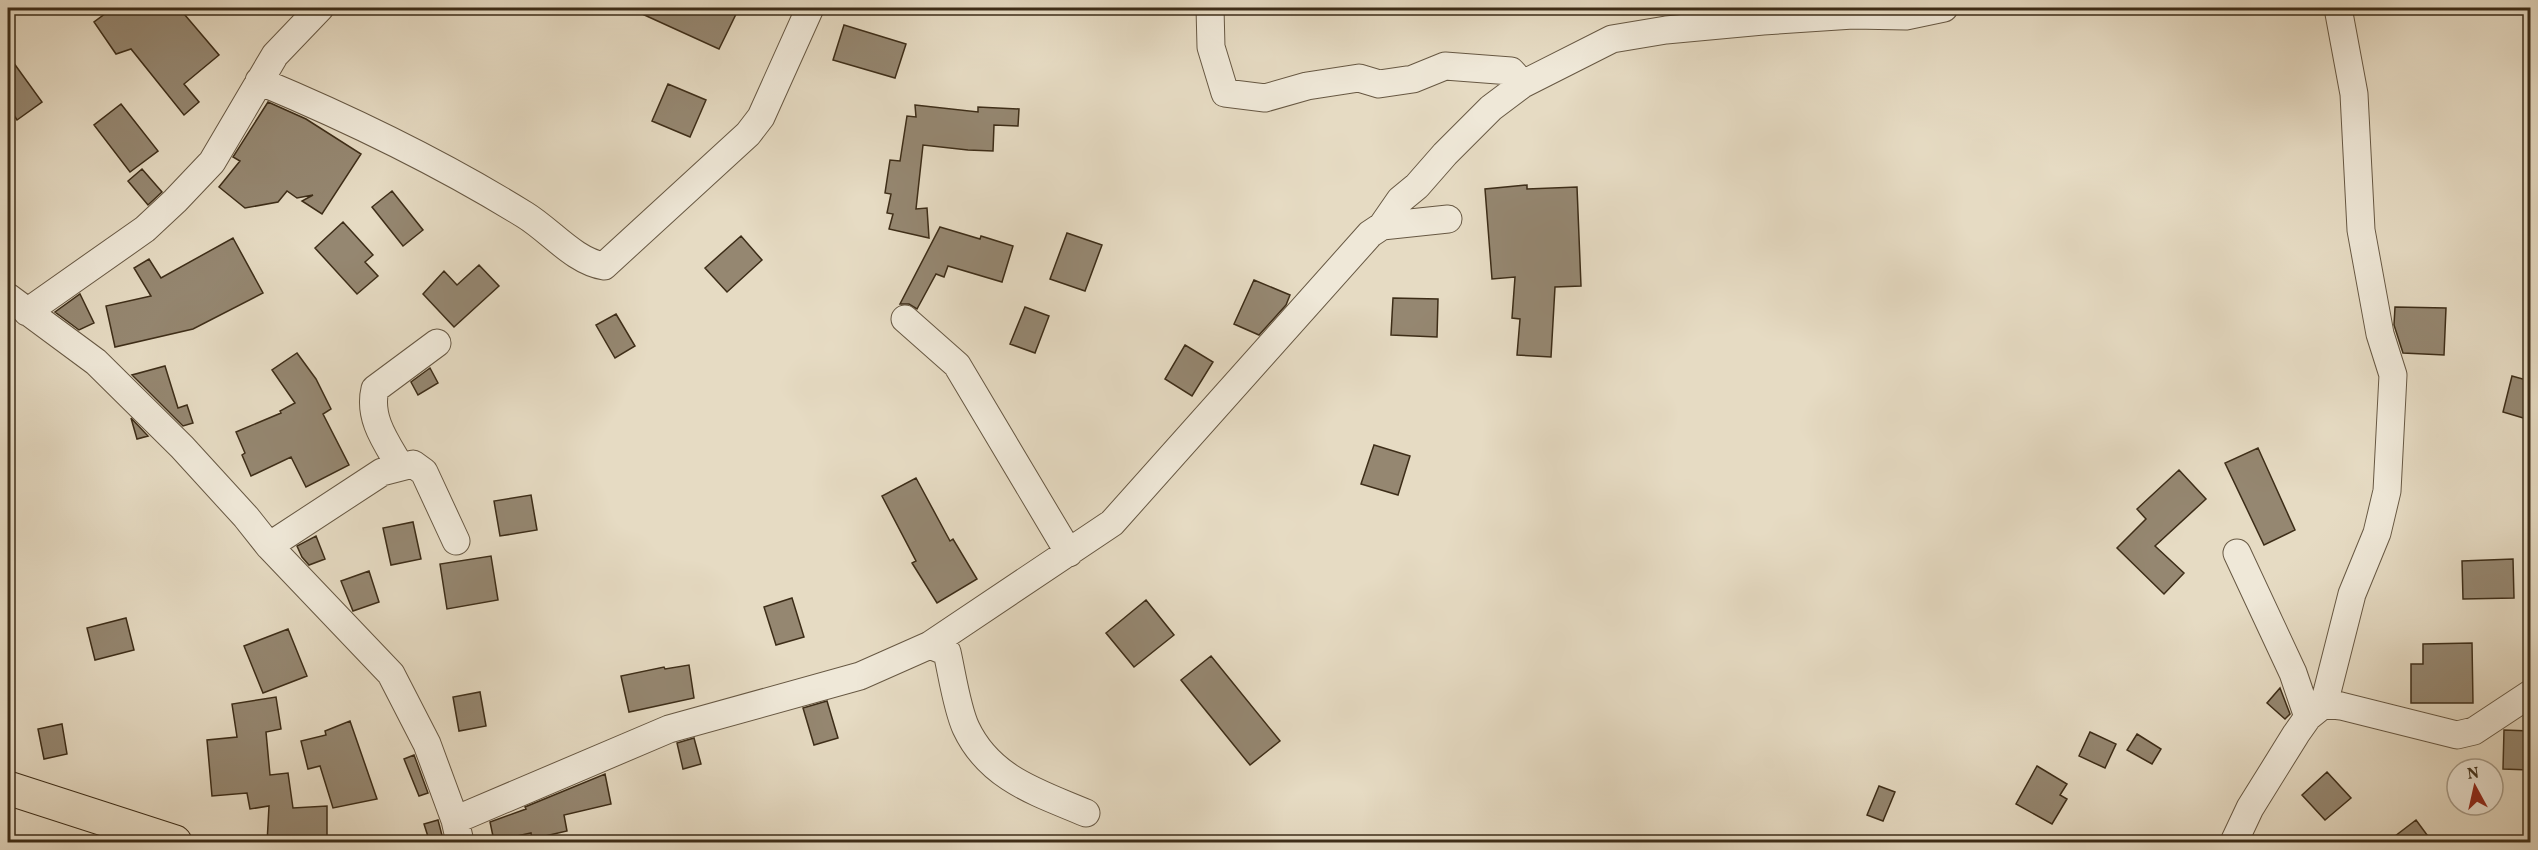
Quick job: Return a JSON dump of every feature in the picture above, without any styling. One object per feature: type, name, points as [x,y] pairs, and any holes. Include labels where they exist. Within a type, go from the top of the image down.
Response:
[{"type":"highway","points":[[8,788],[175,843]]},
{"type":"street","points":[[320,8],[275,55],[212,162],[175,201],[145,229],[17,304],[96,362],[182,447],[246,517],[269,546],[391,674],[427,744],[457,831],[669,729],[860,676],[930,645],[1112,523],[1370,234],[1382,226],[1400,200],[1417,186],[1491,108],[1523,84],[1612,39],[1666,30],[1763,21],[1853,15],[1906,16],[1944,8]]},
{"type":"street","points":[[259,81],[331,111],[439,167],[526,216],[590,264],[604,266],[748,134],[761,117],[810,8]]},
{"type":"street","points":[[1209,8],[1211,47],[1225,93],[1265,98],[1307,86],[1359,78],[1379,84],[1413,79],[1445,66],[1510,71],[1523,84]]},
{"type":"street","points":[[2234,843],[2250,808],[2316,711],[2352,594],[2377,533],[2387,491],[2393,375],[2380,334],[2361,230],[2354,94],[2338,8]]},
{"type":"street","points":[[1382,226],[1448,219]]},
{"type":"street","points":[[905,319],[957,365],[1069,553]]},
{"type":"street","points":[[400,466],[378,428],[372,402],[375,389],[437,343]]},
{"type":"street","points":[[269,546],[382,472],[413,464],[424,472],[456,541]]},
{"type":"street","points":[[2237,553],[2293,672],[2316,711]]},
{"type":"street","points":[[930,645],[947,652],[965,727],[986,760],[1017,783],[1086,813]]},
{"type":"street","points":[[2316,711],[2341,706],[2457,735],[2474,731],[2530,694]]},
{"type":"building","points":[[113,8],[179,8],[219,55],[184,84],[199,102],[184,115],[131,49],[116,54],[94,22]]},
{"type":"building","points":[[629,8],[739,8],[719,49]]},
{"type":"building","points":[[844,25],[906,44],[895,78],[833,60]]},
{"type":"building","points":[[8,55],[42,102],[17,120],[8,106]]},
{"type":"building","points":[[668,84],[706,100],[690,137],[652,121]]},
{"type":"building","points":[[268,102],[306,119],[361,154],[322,214],[302,201],[313,195],[297,198],[287,191],[278,202],[245,208],[219,187],[240,161],[233,157]]},
{"type":"building","points":[[121,104],[158,151],[130,172],[94,125]]},
{"type":"building","points":[[915,105],[978,112],[978,107],[1019,109],[1018,126],[994,125],[993,151],[923,145],[916,209],[927,208],[929,238],[889,229],[893,214],[887,213],[891,194],[885,193],[890,160],[900,161],[907,116],[916,117]]},
{"type":"building","points":[[142,169],[162,192],[148,205],[128,181]]},
{"type":"building","points":[[1527,185],[1527,189],[1577,187],[1581,286],[1555,287],[1551,357],[1517,355],[1520,319],[1512,318],[1515,277],[1492,279],[1485,189]]},
{"type":"building","points":[[392,191],[423,230],[403,246],[372,207]]},
{"type":"building","points":[[343,222],[373,255],[365,262],[378,276],[357,294],[315,248]]},
{"type":"building","points":[[940,227],[1013,246],[1002,282],[948,266],[944,277],[936,274],[917,309],[909,304],[900,304]]},
{"type":"building","points":[[1067,233],[1102,245],[1085,291],[1050,279]]},
{"type":"building","points":[[741,236],[762,260],[727,292],[705,268]]},
{"type":"building","points":[[233,238],[263,293],[193,329],[115,347],[106,306],[151,296],[134,268],[149,259],[161,278]]},
{"type":"building","points":[[479,265],[499,286],[454,327],[423,294],[444,271],[457,285]]},
{"type":"building","points":[[1254,280],[1290,295],[1286,305],[1259,335],[1234,324]]},
{"type":"building","points":[[80,294],[94,323],[79,330],[55,312]]},
{"type":"building","points":[[1393,298],[1438,299],[1437,337],[1391,335]]},
{"type":"building","points":[[1025,307],[1049,316],[1035,353],[1010,344]]},
{"type":"building","points":[[2395,307],[2446,308],[2444,355],[2403,353],[2394,325]]},
{"type":"building","points":[[616,314],[635,346],[615,358],[596,325]]},
{"type":"building","points":[[1185,345],[1213,362],[1192,396],[1165,379]]},
{"type":"building","points":[[297,353],[316,379],[331,409],[323,414],[349,465],[306,487],[291,457],[251,476],[236,432],[281,413],[280,411],[295,403],[272,370]]},
{"type":"building","points":[[165,366],[178,408],[187,405],[193,423],[183,426],[132,375]]},
{"type":"building","points":[[430,368],[438,383],[418,395],[411,382]]},
{"type":"building","points":[[2512,376],[2530,381],[2530,420],[2503,412]]},
{"type":"building","points":[[131,418],[148,436],[137,439]]},
{"type":"building","points":[[1374,445],[1410,456],[1398,495],[1361,484]]},
{"type":"building","points":[[2258,448],[2295,530],[2264,545],[2225,463]]},
{"type":"building","points":[[2179,470],[2206,499],[2155,546],[2184,573],[2164,594],[2117,548],[2146,519],[2137,509]]},
{"type":"building","points":[[916,478],[950,541],[953,539],[977,579],[937,603],[912,563],[916,561],[882,496]]},
{"type":"building","points":[[531,495],[537,530],[500,536],[494,501]]},
{"type":"building","points":[[413,522],[421,559],[391,565],[383,528]]},
{"type":"building","points":[[316,536],[325,559],[309,565],[297,546]]},
{"type":"building","points":[[491,556],[498,600],[447,609],[440,564]]},
{"type":"building","points":[[2513,559],[2514,598],[2463,599],[2462,561]]},
{"type":"building","points":[[369,571],[379,602],[353,611],[341,581]]},
{"type":"building","points":[[792,598],[804,637],[776,645],[764,607]]},
{"type":"building","points":[[1146,600],[1174,635],[1134,667],[1106,633]]},
{"type":"building","points":[[126,618],[134,650],[95,660],[87,628]]},
{"type":"building","points":[[288,629],[307,676],[263,693],[244,646]]},
{"type":"building","points":[[2472,643],[2473,703],[2411,703],[2411,664],[2423,664],[2423,644]]},
{"type":"building","points":[[1211,656],[1280,741],[1250,765],[1181,680]]},
{"type":"building","points":[[689,665],[694,698],[629,712],[621,676],[664,667],[665,669]]},
{"type":"building","points":[[2280,688],[2290,714],[2285,719],[2267,703]]},
{"type":"building","points":[[480,692],[486,726],[459,731],[453,697]]},
{"type":"building","points":[[276,697],[281,729],[266,732],[270,775],[288,773],[293,808],[327,806],[327,843],[267,843],[269,806],[250,809],[247,793],[212,796],[207,740],[237,737],[232,704]]},
{"type":"building","points":[[827,701],[838,738],[814,745],[803,708]]},
{"type":"building","points":[[350,721],[377,799],[333,808],[320,766],[308,769],[301,741],[326,735],[325,731]]},
{"type":"building","points":[[62,724],[67,754],[44,759],[38,729]]},
{"type":"building","points":[[2504,730],[2530,731],[2530,770],[2505,769]]},
{"type":"building","points":[[2090,732],[2116,744],[2105,768],[2079,756]]},
{"type":"building","points":[[2137,734],[2161,749],[2152,764],[2127,750]]},
{"type":"building","points":[[694,738],[701,764],[683,769],[677,743]]},
{"type":"building","points":[[414,755],[428,793],[419,796],[404,759]]},
{"type":"building","points":[[2037,766],[2067,784],[2060,795],[2067,799],[2052,824],[2016,804]]},
{"type":"building","points":[[2327,772],[2351,798],[2325,820],[2302,795]]},
{"type":"building","points":[[605,774],[611,804],[564,815],[567,831],[532,839],[531,833],[494,841],[490,822],[526,809],[525,807]]},
{"type":"building","points":[[1879,786],[1895,792],[1883,821],[1867,815]]},
{"type":"building","points":[[438,820],[444,843],[430,843],[424,824]]},
{"type":"building","points":[[2416,820],[2433,843],[2386,843]]}]
